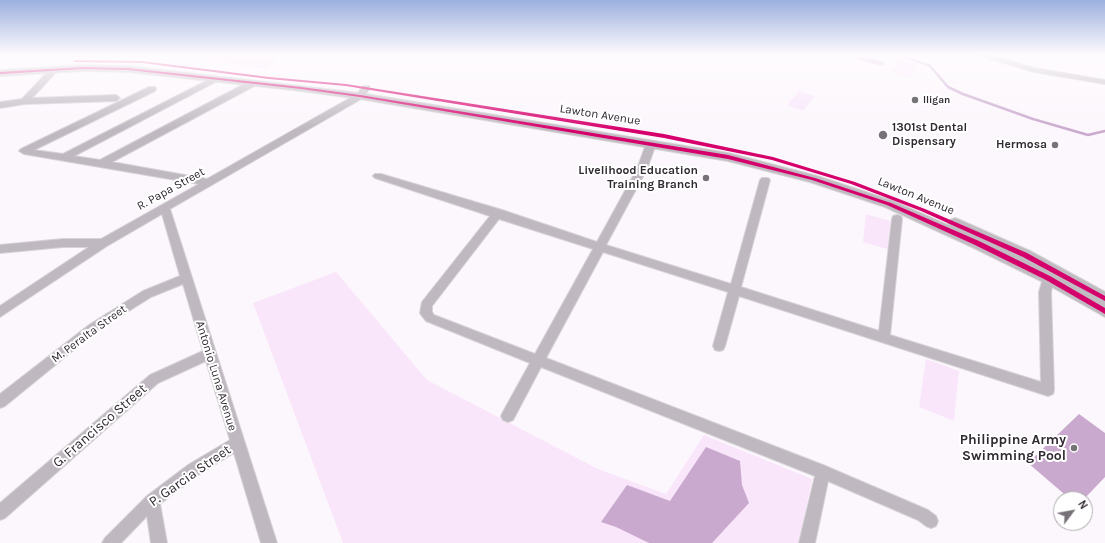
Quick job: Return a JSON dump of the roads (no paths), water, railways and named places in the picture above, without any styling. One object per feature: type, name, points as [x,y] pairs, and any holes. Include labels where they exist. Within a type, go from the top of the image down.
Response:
[{"type":"main road","name":"Lawton Avenue","points":[[219,79],[252,84],[363,92],[728,157],[813,179],[846,189],[921,218],[1048,278],[1105,311]]},
{"type":"main road","name":"Lawton Avenue","points":[[267,79],[664,136],[729,148],[853,183],[930,212],[1025,255],[1105,299]]},
{"type":"street","points":[[25,102],[46,79]]},
{"type":"street","points":[[65,157],[216,79]]},
{"type":"street","points":[[1088,79],[1105,82]]},
{"type":"street","points":[[101,164],[252,84]]},
{"type":"street","points":[[152,89],[24,151],[178,176],[210,183]]},
{"type":"street","name":"R. Papa Street","points":[[0,312],[103,243],[210,183],[363,92]]},
{"type":"street","points":[[0,105],[25,102],[116,98]]},
{"type":"street","points":[[508,416],[642,169],[651,144]]},
{"type":"street","points":[[378,176],[498,213],[599,247],[1048,390],[1045,292],[1048,278]]},
{"type":"street","points":[[719,346],[765,180]]},
{"type":"street","name":"Antonio Luna Avenue","points":[[165,208],[237,444],[269,543]]},
{"type":"street","points":[[498,213],[426,305],[426,313],[430,318],[823,472],[923,515],[931,522]]},
{"type":"street","points":[[884,338],[897,219]]},
{"type":"street","points":[[0,249],[63,243],[103,243]]},
{"type":"street","name":"M. Peralta Street","points":[[0,402],[93,328],[147,294],[186,278]]},
{"type":"street","name":"G. Francisco Street","points":[[0,513],[154,379],[210,354]]},
{"type":"street","name":"P. Garcia Street","points":[[110,543],[152,501],[193,470],[237,444]]},
{"type":"street","points":[[807,543],[823,472]]},
{"type":"street","points":[[152,501],[159,543]]},
{"type":"waterway","points":[[941,79],[948,87],[963,94],[1033,119],[1088,135],[1105,131]]},
{"type":"place","name":"Iligan","points":[[915,100]]},
{"type":"place","name":"1301st Dental Dispensary","points":[[883,135]]},
{"type":"place","name":"Hermosa","points":[[1055,145]]},
{"type":"place","name":"Livelihood Education Training Branch","points":[[706,178]]},
{"type":"place","name":"Philippine Army Swimming Pool","points":[[1074,448]]}]
